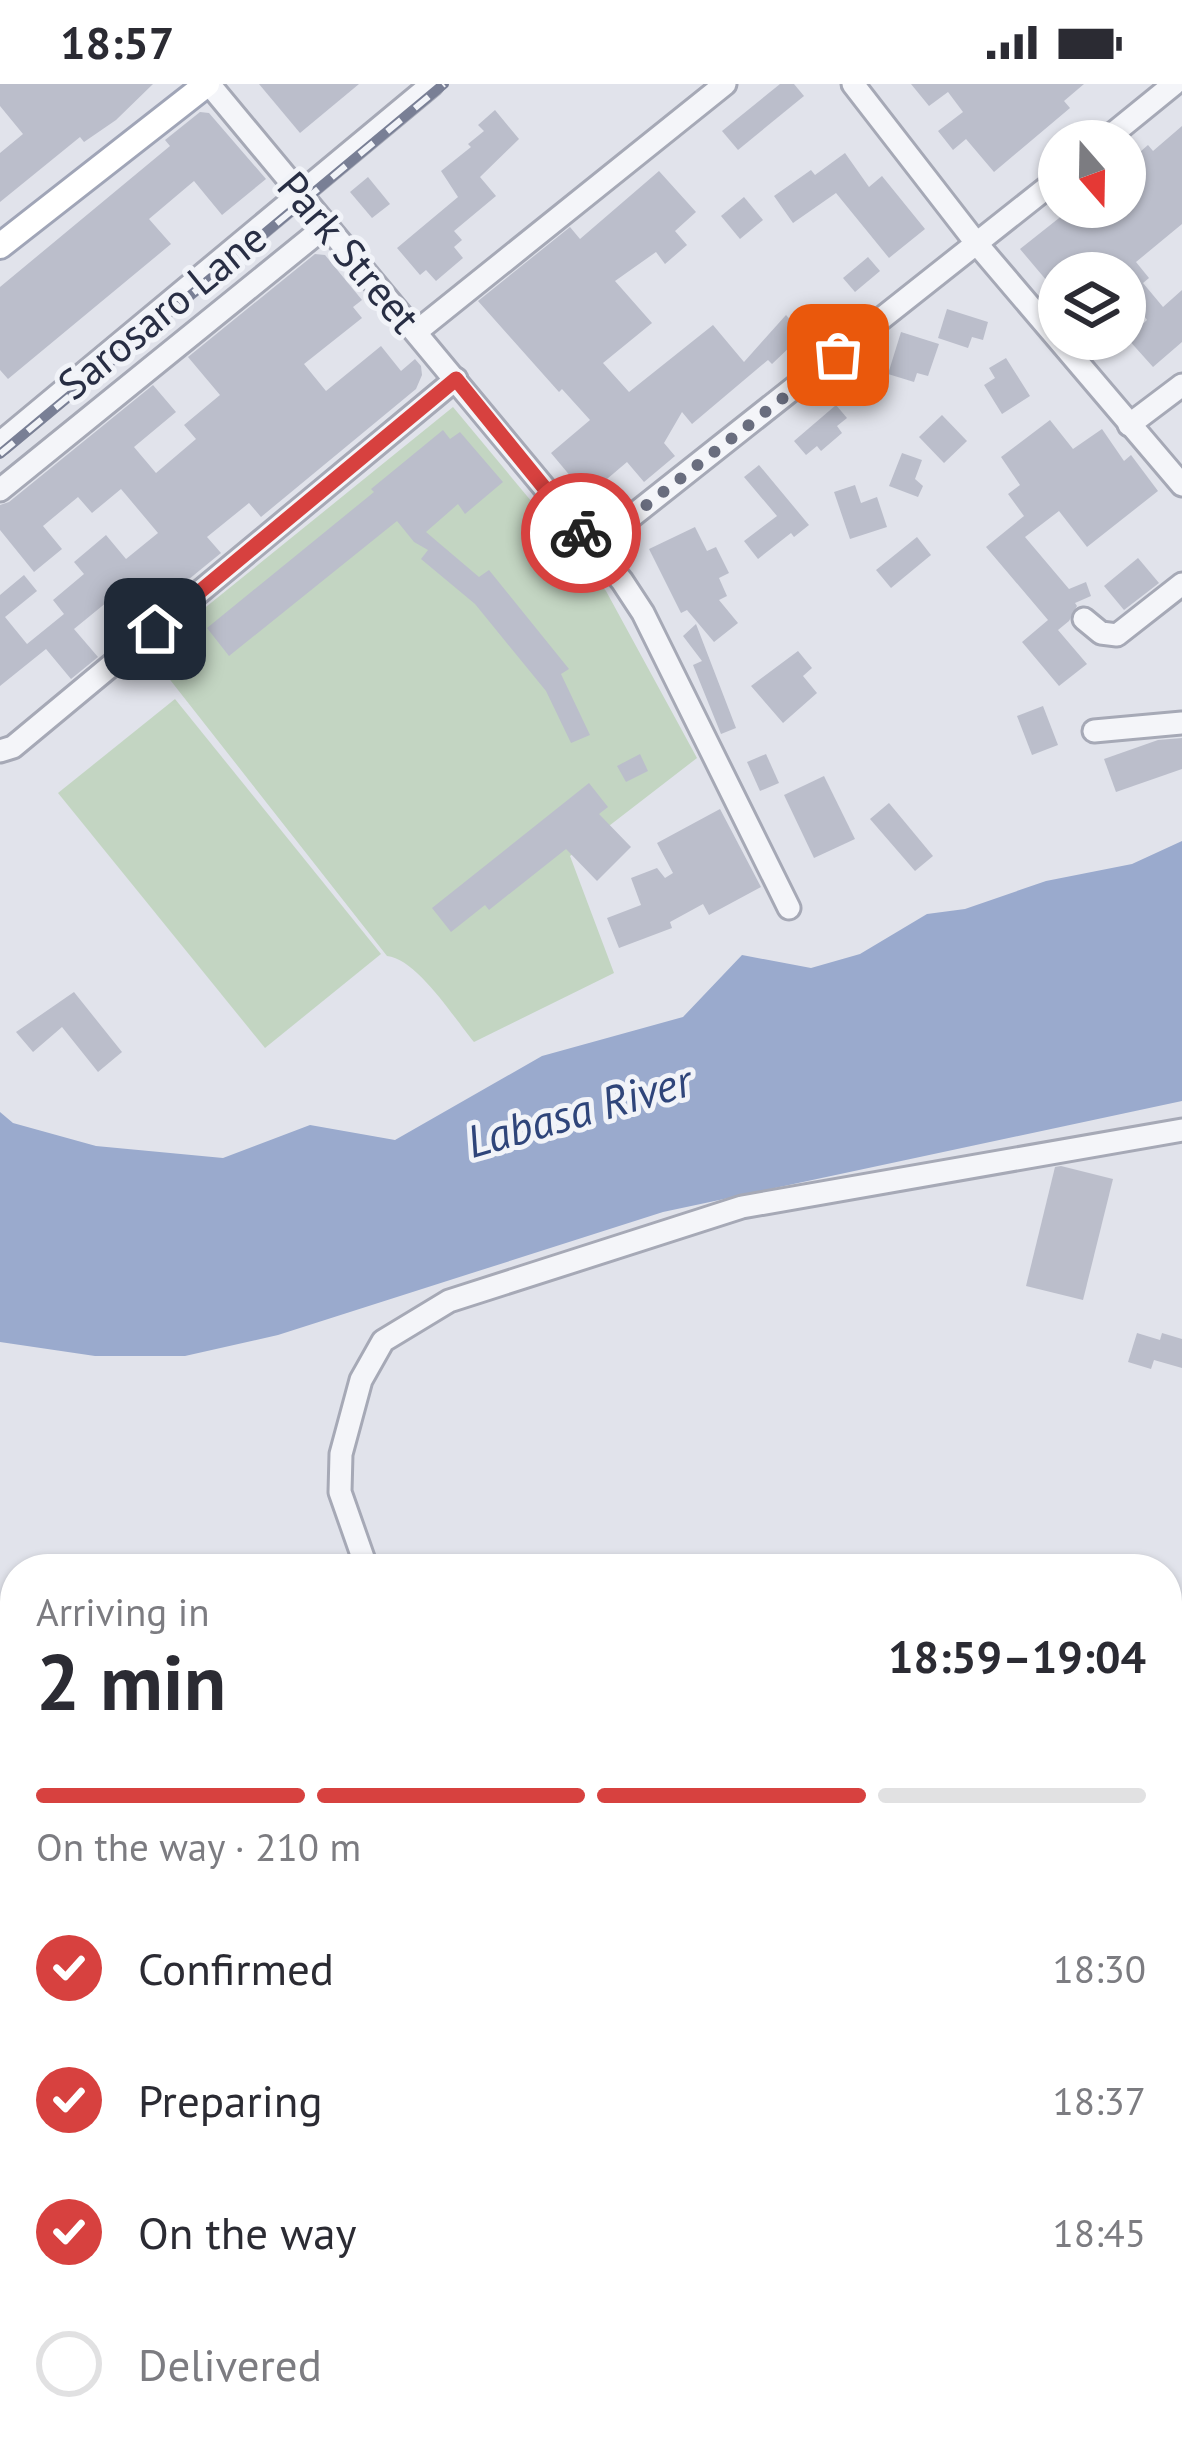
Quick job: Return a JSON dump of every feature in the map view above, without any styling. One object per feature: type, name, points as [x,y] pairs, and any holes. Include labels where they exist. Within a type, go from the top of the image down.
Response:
[{"type":"main road","points":[[0,247],[208,84]]},
{"type":"street","name":"Park Street","points":[[208,84],[456,379],[643,614],[789,908]]},
{"type":"street","name":"Sarosaro Lane","points":[[0,443],[432,84]]},
{"type":"street","points":[[416,332],[725,84]]},
{"type":"street","points":[[853,84],[977,244],[1182,485]]},
{"type":"street","points":[[1130,120],[1174,84]]},
{"type":"street","points":[[593,547],[1038,195]]},
{"type":"street","points":[[0,490],[327,225]]},
{"type":"street","points":[[0,752],[13,747],[456,379]]},
{"type":"street","points":[[1129,424],[1182,385]]},
{"type":"street","points":[[1084,619],[1101,633],[1117,634],[1182,584]]},
{"type":"street","points":[[1094,730],[1182,723]]},
{"type":"street","points":[[362,1554],[340,1492],[341,1454],[361,1380],[383,1341],[449,1301],[742,1207],[1182,1130]]},
{"type":"green space","points":[[453,407],[606,591],[697,758],[570,856],[614,973],[474,1042],[422,978],[387,956],[149,653]]},
{"type":"green space","points":[[175,699],[381,954],[265,1048],[58,793]]},
{"type":"water","name":"Labasa River","points":[[1182,841],[1182,1101],[663,1212],[278,1335],[185,1356],[95,1356],[0,1342],[0,1112],[13,1123],[96,1146],[223,1158],[310,1125],[395,1140],[542,1056],[683,1017],[742,955],[811,968],[860,954],[927,914],[965,909],[1046,881],[1132,864]]},
{"type":"building","points":[[0,84],[153,84],[116,120],[84,142],[80,137],[0,202],[0,153],[23,134],[0,106]]},
{"type":"building","points":[[259,84],[359,84],[300,133]]},
{"type":"building","points":[[780,84],[794,84],[804,96],[738,150],[722,131]]},
{"type":"building","points":[[911,84],[1084,84],[1064,101],[1070,108],[1056,120],[1038,120],[1038,135],[994,172],[966,139],[953,150],[938,131],[963,112],[948,92],[929,106]]},
{"type":"building","points":[[495,110],[519,139],[480,177],[496,196],[454,231],[462,240],[454,247],[463,258],[436,281],[426,270],[420,275],[397,248],[458,197],[441,171],[471,147],[468,144],[484,131],[478,125]]},
{"type":"building","points":[[200,112],[209,113],[266,179],[222,215],[194,181],[149,219],[171,244],[8,379],[0,370],[0,287],[170,146],[165,140]]},
{"type":"building","points":[[1182,126],[1182,224],[1146,254],[1038,252],[1038,270],[1020,249],[1046,228],[1146,228],[1146,147],[1153,151]]},
{"type":"building","points":[[845,153],[869,187],[882,176],[925,229],[889,258],[836,193],[793,223],[774,196]]},
{"type":"building","points":[[659,171],[696,212],[675,231],[687,245],[665,264],[656,252],[615,281],[652,323],[603,363],[629,392],[713,325],[744,362],[786,315],[793,323],[802,313],[813,325],[772,364],[768,360],[692,424],[682,412],[664,443],[675,456],[644,482],[627,462],[587,496],[551,453],[590,420],[478,301],[570,227],[580,239]]},
{"type":"building","points":[[368,177],[390,204],[372,218],[350,192]]},
{"type":"building","points":[[744,197],[763,220],[740,239],[721,216]]},
{"type":"building","points":[[315,254],[325,255],[362,300],[353,307],[362,318],[304,364],[326,391],[381,346],[401,371],[415,359],[421,366],[416,389],[261,517],[249,503],[207,537],[221,553],[129,628],[107,602],[74,629],[98,657],[71,679],[46,649],[0,686],[0,595],[24,575],[37,591],[5,617],[27,644],[64,614],[53,600],[84,574],[74,562],[106,535],[126,559],[158,533],[121,489],[92,513],[78,497],[43,526],[62,549],[34,572],[0,530],[0,505],[153,385],[176,412],[134,447],[156,473],[196,439],[184,425],[220,395],[188,357]]},
{"type":"building","points":[[868,257],[880,271],[855,292],[843,278]]},
{"type":"building","points":[[1146,287],[1163,307],[1182,290],[1182,342],[1153,367],[1146,359]]},
{"type":"building","points":[[947,309],[988,322],[983,340],[972,337],[968,348],[938,338]]},
{"type":"building","points":[[901,332],[939,344],[928,376],[917,373],[914,382],[888,374]]},
{"type":"building","points":[[1006,358],[1030,396],[1002,414],[984,385],[995,378],[989,368]]},
{"type":"building","points":[[836,405],[847,418],[837,426],[842,433],[821,451],[817,446],[806,455],[794,441]]},
{"type":"building","points":[[942,415],[967,441],[944,463],[919,437]]},
{"type":"building","points":[[1050,420],[1073,449],[1102,429],[1124,461],[1131,455],[1158,491],[1087,547],[1059,511],[1025,537],[1069,589],[1086,582],[1091,596],[1075,603],[1069,621],[1058,630],[1087,664],[1059,686],[1022,642],[1048,620],[986,547],[1024,516],[1008,494],[1020,485],[1001,457]]},
{"type":"building","points":[[443,430],[450,439],[460,432],[503,482],[465,514],[458,504],[426,532],[479,577],[489,570],[569,669],[561,674],[590,735],[571,743],[546,691],[475,604],[421,559],[428,550],[414,542],[397,521],[229,656],[207,628]]},
{"type":"building","points":[[902,453],[922,460],[915,479],[923,486],[918,497],[889,486]]},
{"type":"building","points":[[759,465],[809,525],[758,559],[744,541],[777,516],[744,477]]},
{"type":"building","points":[[855,485],[861,503],[877,497],[887,527],[850,539],[834,492]]},
{"type":"building","points":[[695,527],[707,551],[716,547],[729,573],[719,578],[727,596],[719,600],[738,623],[714,642],[687,610],[681,613],[649,549]]},
{"type":"building","points":[[917,537],[931,555],[891,588],[876,570]]},
{"type":"building","points":[[1138,558],[1159,583],[1124,610],[1104,586]]},
{"type":"building","points":[[696,624],[736,728],[721,734],[693,665],[702,661],[683,636]]},
{"type":"building","points":[[798,651],[812,668],[803,676],[817,693],[783,723],[751,686]]},
{"type":"building","points":[[1043,706],[1058,745],[1032,755],[1017,716]]},
{"type":"building","points":[[1182,738],[1182,769],[1116,792],[1104,759],[1158,740]]},
{"type":"building","points":[[640,754],[648,771],[626,782],[617,766]]},
{"type":"building","points":[[766,754],[779,783],[760,791],[747,762]]},
{"type":"building","points":[[824,776],[855,839],[814,858],[784,795]]},
{"type":"building","points":[[589,783],[608,807],[599,814],[631,847],[597,881],[566,849],[489,910],[485,905],[451,932],[432,908]]},
{"type":"building","points":[[889,803],[933,856],[915,871],[870,819]]},
{"type":"building","points":[[720,809],[761,887],[709,915],[703,904],[670,922],[672,928],[619,948],[607,918],[641,905],[631,878],[657,868],[665,878],[673,873],[657,843]]},
{"type":"building","points":[[74,992],[122,1052],[98,1072],[62,1027],[33,1052],[16,1032]]},
{"type":"building","points":[[1055,1167],[1113,1179],[1083,1300],[1026,1286]]},
{"type":"building","points":[[1137,1333],[1160,1340],[1162,1333],[1182,1339],[1182,1368],[1154,1360],[1151,1369],[1128,1362]]},
{"type":"railway","points":[[0,454],[444,84]]},
{"type":"way so far","points":[[581,533],[593,547],[838,355]]},
{"type":"route","points":[[155,629],[456,379],[581,533]]}]
